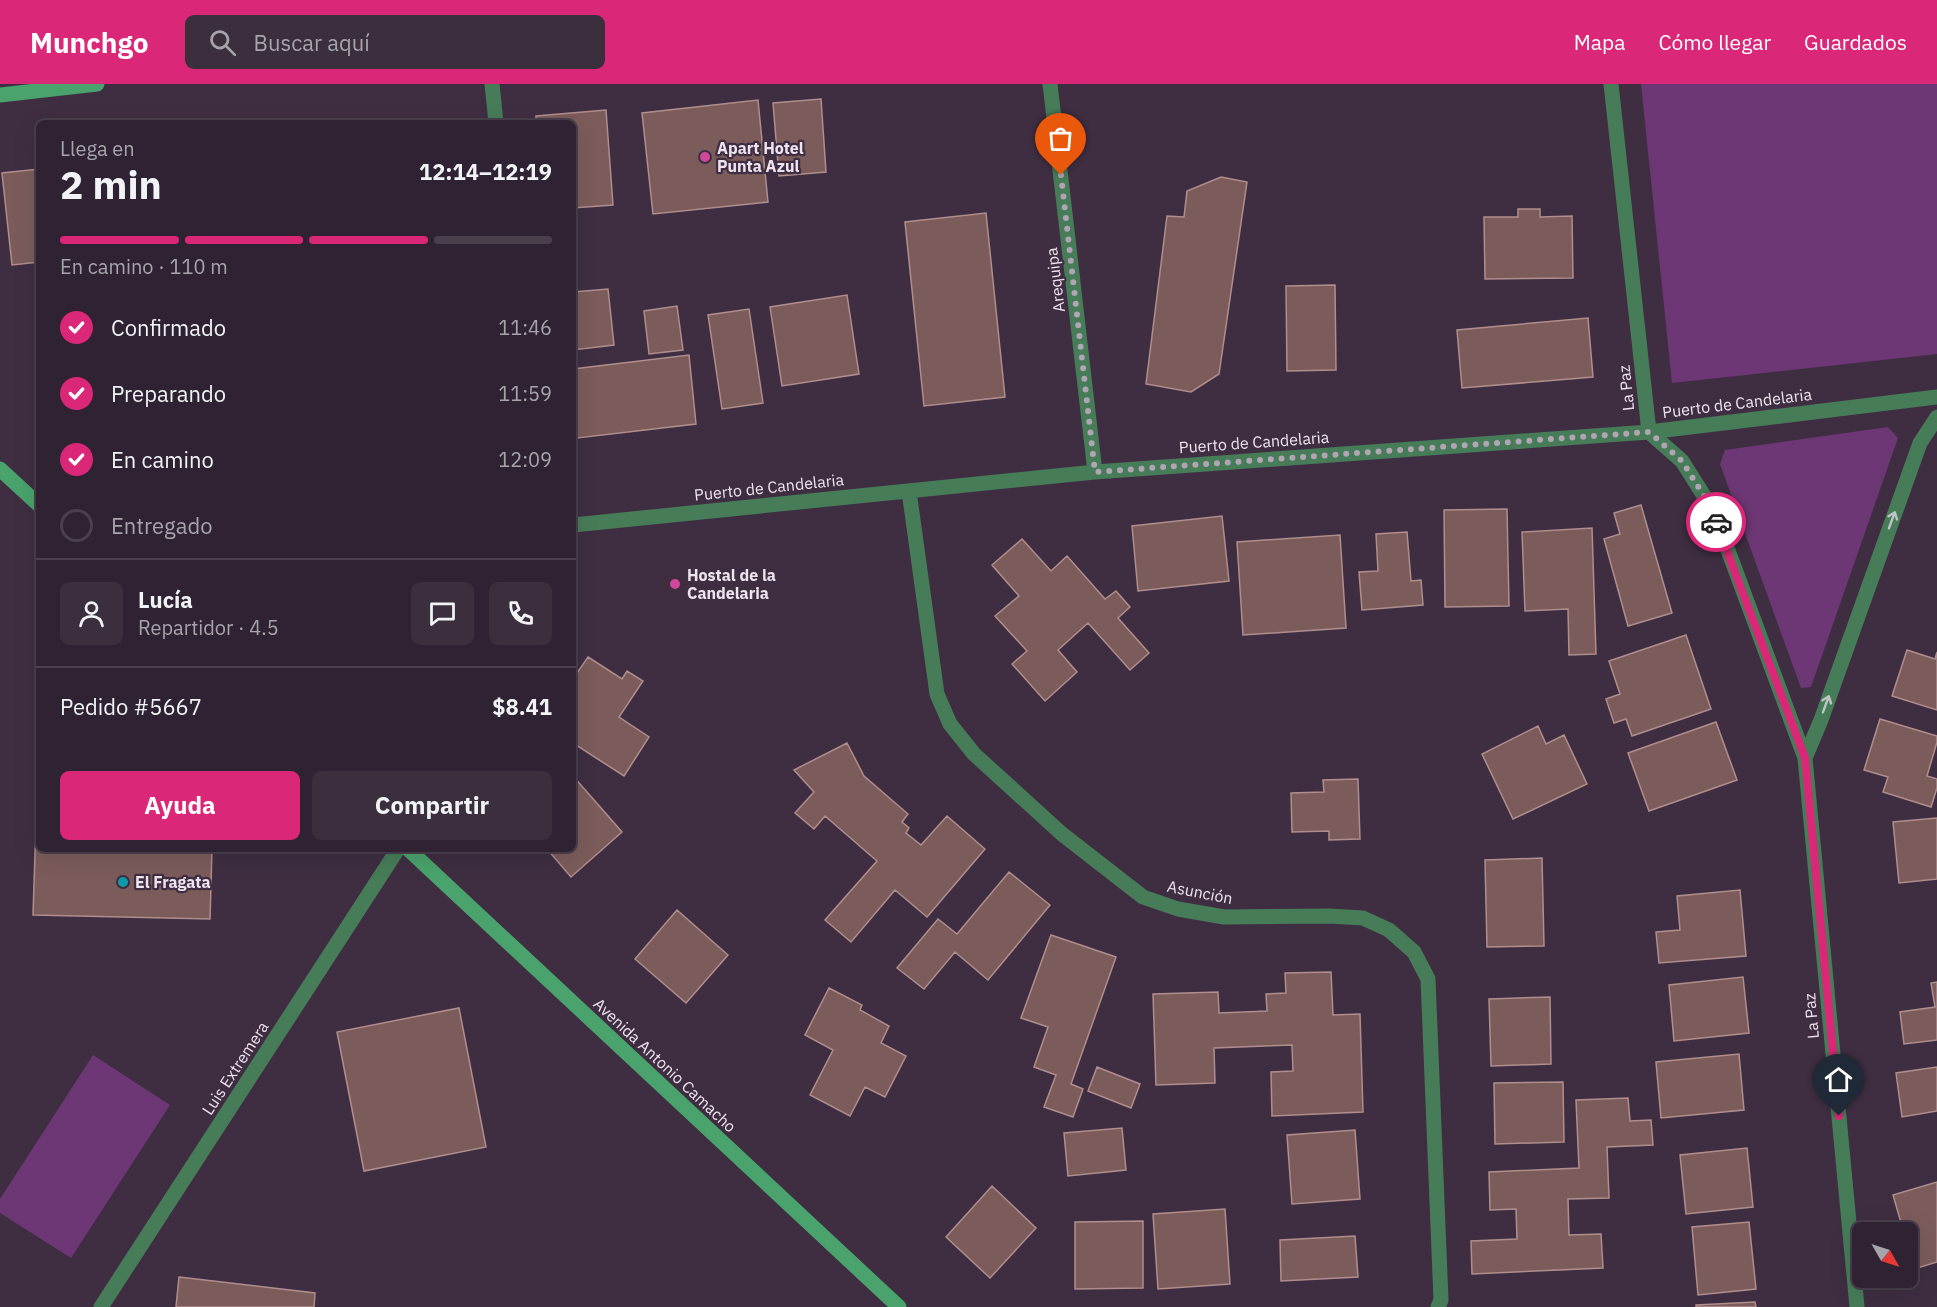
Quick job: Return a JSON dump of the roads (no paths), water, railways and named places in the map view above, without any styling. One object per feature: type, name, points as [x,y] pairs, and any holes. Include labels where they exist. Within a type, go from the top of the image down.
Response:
[{"type":"street","points":[[0,95],[97,84]]},
{"type":"street","points":[[492,84],[496,120]]},
{"type":"street","name":"Arequipa","points":[[1050,84],[1095,472]]},
{"type":"street","name":"La Paz","points":[[1611,84],[1649,432],[1682,461],[1706,499],[1725,542],[1805,758],[1857,1307]]},
{"type":"street","name":"Puerto de Candelaria","points":[[576,525],[1095,472],[1649,432],[1937,397]]},
{"type":"street","name":"La Paz","points":[[1805,758],[1821,720],[1920,443],[1937,417]]},
{"type":"street","points":[[0,469],[36,503]]},
{"type":"street","name":"Asunción","points":[[909,490],[937,694],[950,724],[974,754],[1062,834],[1143,897],[1178,909],[1224,917],[1363,918],[1389,930],[1414,952],[1428,979],[1441,1300],[1438,1307]]},
{"type":"street","name":"Luis Extremera","points":[[101,1307],[396,852]]},
{"type":"street","name":"Avenida Antonio Camacho","points":[[411,852],[899,1307]]},
{"type":"place","name":"Apart Hotel Punta Azul","points":[[705,157]]},
{"type":"place","name":"Hostal de la Candelaria","points":[[675,584]]},
{"type":"place","name":"El Fragata","points":[[123,882]]}]
